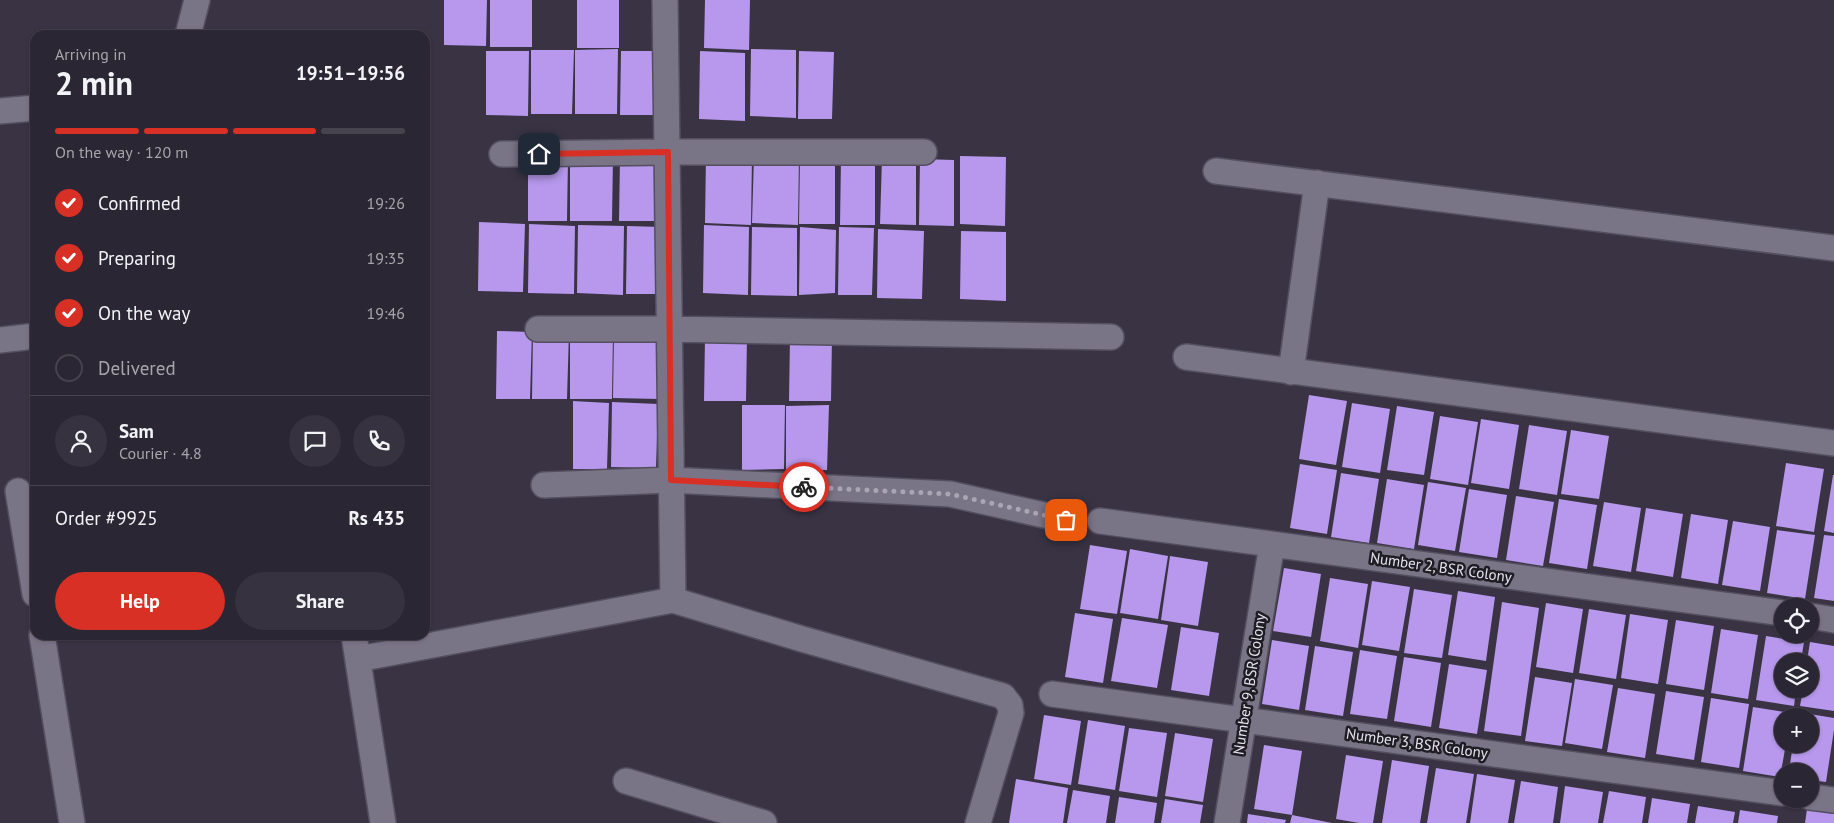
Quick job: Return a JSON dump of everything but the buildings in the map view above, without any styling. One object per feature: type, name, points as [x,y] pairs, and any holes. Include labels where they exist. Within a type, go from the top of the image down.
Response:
[{"type":"street","points":[[189,30],[197,0]]},
{"type":"street","points":[[665,0],[673,600]]},
{"type":"street","points":[[0,111],[30,108]]},
{"type":"street","points":[[502,154],[924,152]]},
{"type":"street","points":[[1216,171],[1834,248]]},
{"type":"street","points":[[1291,372],[1317,183]]},
{"type":"street","points":[[538,329],[668,329],[1112,337]]},
{"type":"street","points":[[0,340],[30,337]]},
{"type":"street","points":[[1186,357],[1834,443]]},
{"type":"street","points":[[544,485],[671,480],[950,494],[1066,520]]},
{"type":"street","points":[[18,491],[30,564]]},
{"type":"street","name":"Number 2, BSR Colony","points":[[1100,522],[1774,612]]},
{"type":"street","name":"Number 9, BSR Colony","points":[[1227,823],[1272,544]]},
{"type":"street","points":[[358,659],[673,600],[1003,696],[1010,705],[1011,713],[978,823]]},
{"type":"street","points":[[1819,618],[1834,620]]},
{"type":"street","points":[[43,640],[72,823]]},
{"type":"street","points":[[355,640],[383,823]]},
{"type":"street","name":"Number 3, BSR Colony","points":[[1052,694],[1774,792]]},
{"type":"street","points":[[626,781],[764,823]]},
{"type":"street","points":[[1819,798],[1834,800]]},
{"type":"way so far","points":[[804,487],[950,494],[1066,520]]},
{"type":"route","points":[[539,154],[668,152],[668,329],[671,480],[804,487]]}]
